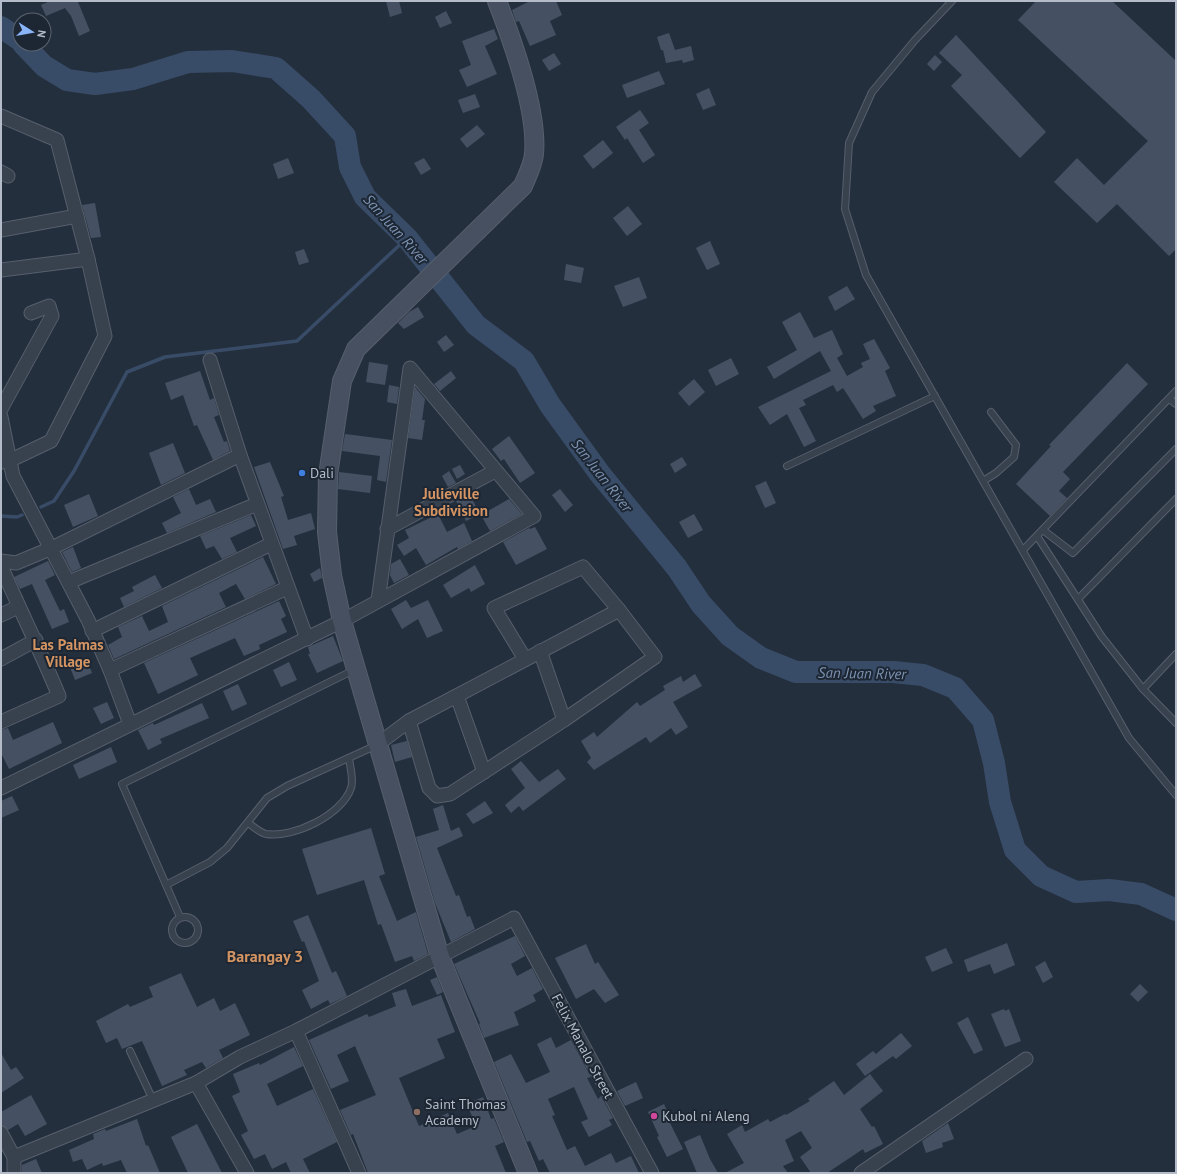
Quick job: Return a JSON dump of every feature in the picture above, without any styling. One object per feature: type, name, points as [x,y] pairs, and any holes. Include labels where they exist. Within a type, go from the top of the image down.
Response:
[{"type":"main road","points":[[497,1],[508,28],[532,110],[534,155],[523,186],[468,242],[413,293],[356,350],[342,381],[328,475],[327,525],[332,575],[342,621],[440,957],[528,1173]]},
{"type":"street","points":[[1,116],[57,140],[88,259],[105,336],[51,440],[5,461]]},
{"type":"street","points":[[1,230],[77,216]]},
{"type":"street","points":[[1,270],[88,259]]},
{"type":"street","points":[[1,409],[52,316],[49,306],[32,313]]},
{"type":"street","points":[[210,360],[257,504],[307,638]]},
{"type":"street","points":[[1,788],[342,621],[534,516],[410,368],[378,601]]},
{"type":"street","points":[[1,418],[5,461],[69,582],[110,670],[130,724]]},
{"type":"street","points":[[1,561],[16,563],[52,548],[240,455]]},
{"type":"street","points":[[387,529],[495,471]]},
{"type":"street","points":[[69,582],[257,504]]},
{"type":"street","points":[[92,631],[271,544]]},
{"type":"street","points":[[1,566],[18,607],[36,640],[59,696],[1,722]]},
{"type":"street","points":[[409,721],[429,788],[437,796],[450,794],[564,720],[655,657],[619,610],[583,567],[494,608],[524,659]]},
{"type":"street","points":[[110,670],[288,588]]},
{"type":"street","points":[[1,615],[18,607]]},
{"type":"street","points":[[378,744],[409,721],[619,610]]},
{"type":"street","points":[[1,659],[36,640]]},
{"type":"street","points":[[540,651],[564,720]]},
{"type":"street","points":[[457,696],[484,772]]},
{"type":"street","name":"Felix Manalo Street","points":[[440,957],[514,918],[652,1173]]},
{"type":"street","points":[[14,1157],[196,1083],[240,1057],[440,957]]},
{"type":"street","points":[[296,1030],[359,1173]]},
{"type":"street","points":[[861,1173],[1026,1059]]},
{"type":"street","points":[[196,1083],[247,1173]]},
{"type":"street","points":[[1,1133],[14,1157],[14,1173]]},
{"type":"lane","points":[[952,1],[915,40],[872,92],[849,143],[845,209],[866,275],[1129,738],[1176,795]]},
{"type":"lane","points":[[1023,550],[1176,391]]},
{"type":"lane","points":[[787,466],[935,396]]},
{"type":"lane","points":[[1169,399],[1176,404]]},
{"type":"lane","points":[[983,481],[996,473],[1014,457],[1016,445],[991,412]]},
{"type":"lane","points":[[1043,530],[1073,553],[1176,449]]},
{"type":"lane","points":[[1078,599],[1176,500]]},
{"type":"lane","points":[[1037,536],[1102,637],[1143,689],[1176,723]]},
{"type":"lane","points":[[1143,689],[1176,654]]},
{"type":"lane","points":[[180,918],[122,784],[356,670]]},
{"type":"lane","points":[[166,885],[210,862],[227,848],[267,798],[287,786],[378,744]]},
{"type":"lane","points":[[248,823],[265,834],[291,832],[318,822],[347,799],[352,787],[349,758]]},
{"type":"lane","points":[[189,917],[196,922],[198,927],[197,935],[191,942],[182,943],[173,935],[174,923],[180,918],[189,917]]},
{"type":"lane","points":[[130,1051],[154,1100]]},
{"type":"building","points":[[50,1],[81,1],[78,2],[90,31],[79,36],[71,16],[65,8],[52,13],[52,12],[44,12],[41,5]]},
{"type":"building","points":[[386,1],[399,1],[402,13],[390,17]]},
{"type":"building","points":[[530,1],[556,1],[562,15],[550,21],[556,35],[530,46],[519,21],[516,22],[512,10]]},
{"type":"building","points":[[1036,1],[1112,1],[1176,61],[1176,249],[1169,256],[1117,204],[1097,223],[1054,182],[1077,158],[1104,185],[1148,141],[1018,20]]},
{"type":"building","points":[[446,11],[452,23],[440,28],[435,17]]},
{"type":"building","points":[[494,29],[498,39],[485,46],[497,74],[467,87],[459,70],[471,65],[462,41]]},
{"type":"building","points":[[669,33],[675,50],[691,46],[694,60],[683,63],[682,60],[666,63],[663,50],[661,50],[657,37]]},
{"type":"building","points":[[956,35],[1046,132],[1020,158],[951,86],[962,75],[939,53]]},
{"type":"building","points":[[554,53],[561,64],[549,71],[542,60]]},
{"type":"building","points":[[935,55],[942,62],[934,71],[927,64]]},
{"type":"building","points":[[659,71],[665,84],[627,98],[622,85]]},
{"type":"building","points":[[709,88],[716,105],[703,110],[696,94]]},
{"type":"building","points":[[475,94],[480,107],[463,113],[458,100]]},
{"type":"building","points":[[640,110],[649,123],[639,130],[655,155],[643,163],[627,138],[625,140],[616,127]]},
{"type":"building","points":[[477,125],[485,134],[467,148],[460,139]]},
{"type":"building","points":[[603,140],[613,153],[593,169],[583,156]]},
{"type":"building","points":[[288,158],[294,173],[278,179],[273,164]]},
{"type":"building","points":[[424,158],[431,169],[421,175],[414,163]]},
{"type":"building","points":[[95,203],[101,237],[91,238],[82,205]]},
{"type":"building","points":[[628,206],[642,224],[627,236],[613,218]]},
{"type":"building","points":[[710,241],[720,264],[707,270],[696,248]]},
{"type":"building","points":[[304,249],[309,262],[299,265],[295,252]]},
{"type":"building","points":[[566,264],[584,268],[581,283],[564,280]]},
{"type":"building","points":[[639,277],[647,298],[623,307],[614,286]]},
{"type":"building","points":[[847,286],[855,299],[835,311],[828,297]]},
{"type":"building","points":[[418,307],[424,317],[404,329],[398,323],[409,312]]},
{"type":"building","points":[[800,312],[814,338],[832,330],[843,354],[837,358],[847,376],[863,367],[861,363],[870,359],[863,344],[874,339],[890,368],[885,371],[896,396],[873,406],[876,411],[863,419],[843,388],[837,392],[833,385],[803,400],[806,405],[799,408],[816,441],[804,447],[787,414],[770,425],[758,407],[831,371],[820,351],[774,379],[767,367],[797,350],[782,322]]},
{"type":"building","points":[[446,335],[454,345],[444,352],[437,342]]},
{"type":"building","points":[[731,358],[739,374],[716,386],[708,370]]},
{"type":"building","points":[[369,362],[388,365],[385,385],[366,382]]},
{"type":"building","points":[[1127,363],[1148,384],[1063,472],[1070,479],[1059,491],[1067,498],[1050,516],[1016,484],[1051,446],[1049,445]]},
{"type":"building","points":[[200,371],[210,400],[214,398],[219,415],[214,417],[224,442],[227,441],[230,451],[213,460],[197,425],[194,426],[183,395],[171,400],[165,383]]},
{"type":"building","points":[[451,371],[456,378],[440,391],[434,384]]},
{"type":"building","points":[[694,379],[705,392],[689,406],[678,393]]},
{"type":"building","points":[[389,385],[399,387],[397,404],[387,402]]},
{"type":"building","points":[[415,387],[425,399],[422,420],[425,420],[422,440],[408,438]]},
{"type":"building","points":[[345,434],[392,440],[386,482],[377,480],[380,456],[342,451]]},
{"type":"building","points":[[509,436],[535,473],[520,483],[504,459],[501,461],[492,449]]},
{"type":"building","points":[[173,443],[185,473],[161,485],[149,453]]},
{"type":"building","points":[[682,457],[687,465],[675,473],[670,464]]},
{"type":"building","points":[[270,462],[284,496],[281,497],[288,520],[311,513],[315,529],[294,536],[297,545],[283,549],[254,467]]},
{"type":"building","points":[[460,465],[465,474],[457,479],[452,469]]},
{"type":"building","points":[[449,471],[456,483],[448,487],[442,476]]},
{"type":"building","points":[[339,472],[372,476],[370,493],[338,489]]},
{"type":"building","points":[[766,481],[776,503],[765,508],[755,486]]},
{"type":"building","points":[[189,489],[196,505],[210,499],[216,512],[167,533],[162,523],[181,513],[173,497]]},
{"type":"building","points":[[560,489],[573,505],[565,512],[552,495]]},
{"type":"building","points":[[89,494],[98,516],[73,527],[64,505]]},
{"type":"building","points":[[464,497],[466,500],[471,497],[480,514],[466,521],[456,501]]},
{"type":"building","points":[[509,499],[522,514],[490,531],[481,515]]},
{"type":"building","points":[[438,514],[447,532],[464,523],[472,541],[458,549],[457,547],[426,565],[416,548],[404,556],[397,545],[409,538],[405,530]]},
{"type":"building","points":[[694,514],[703,530],[688,538],[679,522]]},
{"type":"building","points":[[251,515],[256,526],[230,538],[237,552],[222,559],[214,546],[206,549],[200,536]]},
{"type":"building","points":[[535,527],[547,549],[516,565],[503,542],[529,528]]},
{"type":"building","points":[[73,547],[81,568],[72,572],[62,552]]},
{"type":"building","points":[[263,557],[276,584],[245,599],[236,584],[219,593],[226,607],[114,659],[108,645],[122,637],[118,627],[142,616],[149,631],[168,622],[162,606]]},
{"type":"building","points":[[400,559],[409,575],[394,583],[390,575],[391,564]]},
{"type":"building","points":[[48,561],[55,575],[45,580],[60,611],[64,609],[69,622],[52,629],[32,584],[20,589],[14,577]]},
{"type":"building","points":[[475,565],[485,584],[471,592],[469,588],[451,598],[443,585]]},
{"type":"building","points":[[320,568],[322,578],[314,582],[310,574]]},
{"type":"building","points":[[155,575],[162,588],[124,607],[120,598],[134,591],[132,587]]},
{"type":"building","points":[[406,600],[411,608],[428,600],[443,631],[427,638],[418,619],[402,629],[391,609]]},
{"type":"building","points":[[279,601],[286,616],[281,619],[287,632],[259,645],[260,649],[244,656],[235,638],[190,658],[198,675],[158,694],[144,663]]},
{"type":"building","points":[[333,636],[343,661],[317,673],[308,654],[310,654],[308,647]]},
{"type":"building","points":[[87,660],[92,673],[75,680],[70,667]]},
{"type":"building","points":[[289,662],[297,680],[281,687],[273,670]]},
{"type":"building","points":[[695,674],[702,686],[673,702],[688,727],[676,735],[671,728],[650,743],[646,737],[594,770],[587,762],[591,758],[581,741],[594,732],[597,737],[637,702],[640,706],[665,690],[663,686],[681,676],[683,682]]},
{"type":"building","points":[[238,684],[247,704],[232,711],[223,691]]},
{"type":"building","points":[[107,702],[114,718],[101,724],[93,708]]},
{"type":"building","points":[[202,703],[209,718],[160,739],[162,743],[148,750],[138,730],[153,723],[154,725]]},
{"type":"building","points":[[53,722],[62,743],[9,769],[1,753],[1,730],[8,728],[13,740]]},
{"type":"building","points":[[407,741],[412,757],[395,762],[391,745]]},
{"type":"building","points":[[111,747],[117,762],[79,779],[73,765]]},
{"type":"building","points":[[521,761],[539,782],[558,769],[566,779],[523,811],[519,806],[511,813],[505,805],[525,788],[511,769]]},
{"type":"building","points":[[12,796],[19,810],[1,818],[1,801]]},
{"type":"building","points":[[485,801],[493,813],[473,824],[466,814]]},
{"type":"building","points":[[443,805],[451,831],[459,827],[463,836],[437,848],[456,896],[459,895],[467,917],[470,916],[475,929],[451,942],[435,903],[416,837],[439,830],[433,809]]},
{"type":"building","points":[[371,828],[385,874],[379,876],[397,921],[416,912],[428,954],[414,961],[412,956],[395,962],[381,924],[378,925],[364,880],[317,895],[302,849]]},
{"type":"building","points":[[308,915],[332,973],[336,971],[347,996],[330,1004],[328,1000],[311,1009],[302,990],[319,981],[304,941],[302,942],[293,921]]},
{"type":"building","points":[[515,936],[525,956],[511,964],[517,976],[532,968],[543,989],[533,995],[536,1001],[514,1012],[519,1025],[484,1038],[479,1024],[480,1023],[454,964]]},
{"type":"building","points":[[1007,943],[1015,965],[994,974],[990,964],[968,972],[964,960]]},
{"type":"building","points":[[586,944],[595,964],[598,962],[619,995],[605,1003],[594,989],[576,999],[555,958]]},
{"type":"building","points":[[946,948],[953,963],[932,972],[925,957]]},
{"type":"building","points":[[1045,961],[1053,977],[1043,983],[1035,967]]},
{"type":"building","points":[[181,973],[197,1007],[214,998],[220,1011],[235,1003],[250,1035],[219,1050],[223,1058],[206,1068],[202,1062],[184,1070],[187,1075],[162,1086],[142,1041],[122,1049],[117,1038],[106,1043],[96,1021],[128,1004],[130,1007],[153,997],[149,987]]},
{"type":"building","points":[[437,977],[443,992],[437,995],[430,980]]},
{"type":"building","points":[[1140,984],[1148,992],[1138,1002],[1130,994]]},
{"type":"building","name":"Saint Thomas Academy","points":[[406,989],[412,1006],[441,995],[455,1032],[437,1039],[445,1058],[399,1078],[419,1126],[448,1113],[457,1134],[476,1126],[467,1104],[483,1097],[491,1119],[494,1118],[504,1142],[495,1146],[506,1173],[368,1173],[353,1134],[351,1135],[340,1110],[376,1095],[355,1046],[337,1055],[349,1081],[331,1089],[309,1040],[367,1014],[369,1017],[396,1006],[392,993]]},
{"type":"building","points":[[1004,1009],[1005,1011],[1009,1009],[1021,1041],[1005,1047],[991,1014]]},
{"type":"building","points":[[968,1017],[983,1050],[974,1054],[957,1023]]},
{"type":"building","points":[[901,1033],[912,1046],[896,1059],[893,1056],[865,1076],[856,1064],[873,1051],[876,1054]]},
{"type":"building","points":[[551,1037],[556,1048],[571,1040],[591,1077],[587,1078],[598,1099],[601,1096],[613,1118],[609,1120],[612,1125],[589,1137],[581,1122],[588,1119],[574,1087],[548,1099],[555,1115],[552,1116],[567,1150],[575,1146],[585,1166],[611,1153],[616,1163],[631,1156],[639,1173],[550,1173],[543,1159],[539,1161],[530,1141],[527,1142],[494,1062],[511,1054],[526,1083],[550,1072],[537,1044]]},
{"type":"building","points":[[294,1047],[303,1066],[267,1084],[277,1106],[313,1089],[337,1142],[303,1159],[310,1173],[291,1173],[286,1162],[272,1169],[265,1154],[254,1159],[241,1135],[248,1131],[232,1096],[240,1092],[233,1074],[259,1063],[260,1065]]},
{"type":"building","points":[[1,1053],[11,1070],[16,1067],[24,1078],[1,1093]]},
{"type":"building","points":[[870,1074],[883,1091],[860,1109],[872,1127],[874,1126],[883,1144],[865,1153],[863,1149],[827,1173],[811,1173],[800,1157],[812,1148],[801,1131],[785,1140],[794,1161],[783,1166],[788,1173],[725,1173],[744,1163],[727,1134],[742,1125],[745,1132],[768,1119],[770,1122],[785,1114],[786,1115],[810,1101],[808,1099],[834,1081],[844,1095]]},
{"type":"building","points":[[636,1082],[643,1098],[625,1106],[617,1091]]},
{"type":"building","points":[[31,1095],[47,1124],[25,1136],[18,1124],[8,1130],[1,1125],[1,1112]]},
{"type":"building","points":[[664,1104],[670,1118],[668,1119],[683,1149],[667,1157],[657,1137],[659,1136],[648,1112]]},
{"type":"building","points":[[137,1119],[146,1146],[148,1145],[160,1173],[127,1173],[121,1160],[103,1166],[102,1163],[87,1170],[82,1159],[73,1162],[69,1150],[94,1139],[93,1134],[105,1129],[106,1131]]},
{"type":"building","points":[[948,1123],[954,1139],[942,1143],[943,1147],[926,1153],[922,1141]]},
{"type":"building","points":[[197,1124],[222,1173],[188,1173],[171,1137]]},
{"type":"building","points":[[700,1135],[710,1159],[718,1173],[697,1173],[684,1142]]},
{"type":"building","points":[[36,1159],[42,1173],[22,1173],[22,1165]]},
{"type":"waterway","name":"San Juan River","points":[[1,27],[12,35]]},
{"type":"waterway","name":"San Juan River","points":[[31,52],[44,66],[67,80],[95,84],[133,79],[188,62],[232,61],[276,68],[311,99],[345,136],[350,167],[365,197],[407,238],[476,325],[524,361],[550,405],[600,474],[677,568],[701,604],[730,636],[761,658],[796,672],[893,672],[923,675],[955,688],[983,720],[994,763],[1000,802],[1015,850],[1041,876],[1076,892],[1109,890],[1141,894],[1176,910]]},
{"type":"waterway","points":[[41,507],[54,501],[74,471],[127,372],[165,357],[297,341],[407,238]]},
{"type":"waterway","points":[[1,516],[17,517],[22,515]]},
{"type":"place","name":"Dali","points":[[302,473]]},
{"type":"place","name":"Saint Thomas Academy","points":[[417,1112]]},
{"type":"place","name":"Kubol ni Aleng","points":[[654,1116]]},
{"type":"district","name":"Julieville Subdivision","points":[[451,502]]},
{"type":"district","name":"Las Palmas Village","points":[[68,652]]},
{"type":"district","name":"Barangay 3","points":[[265,956]]}]
